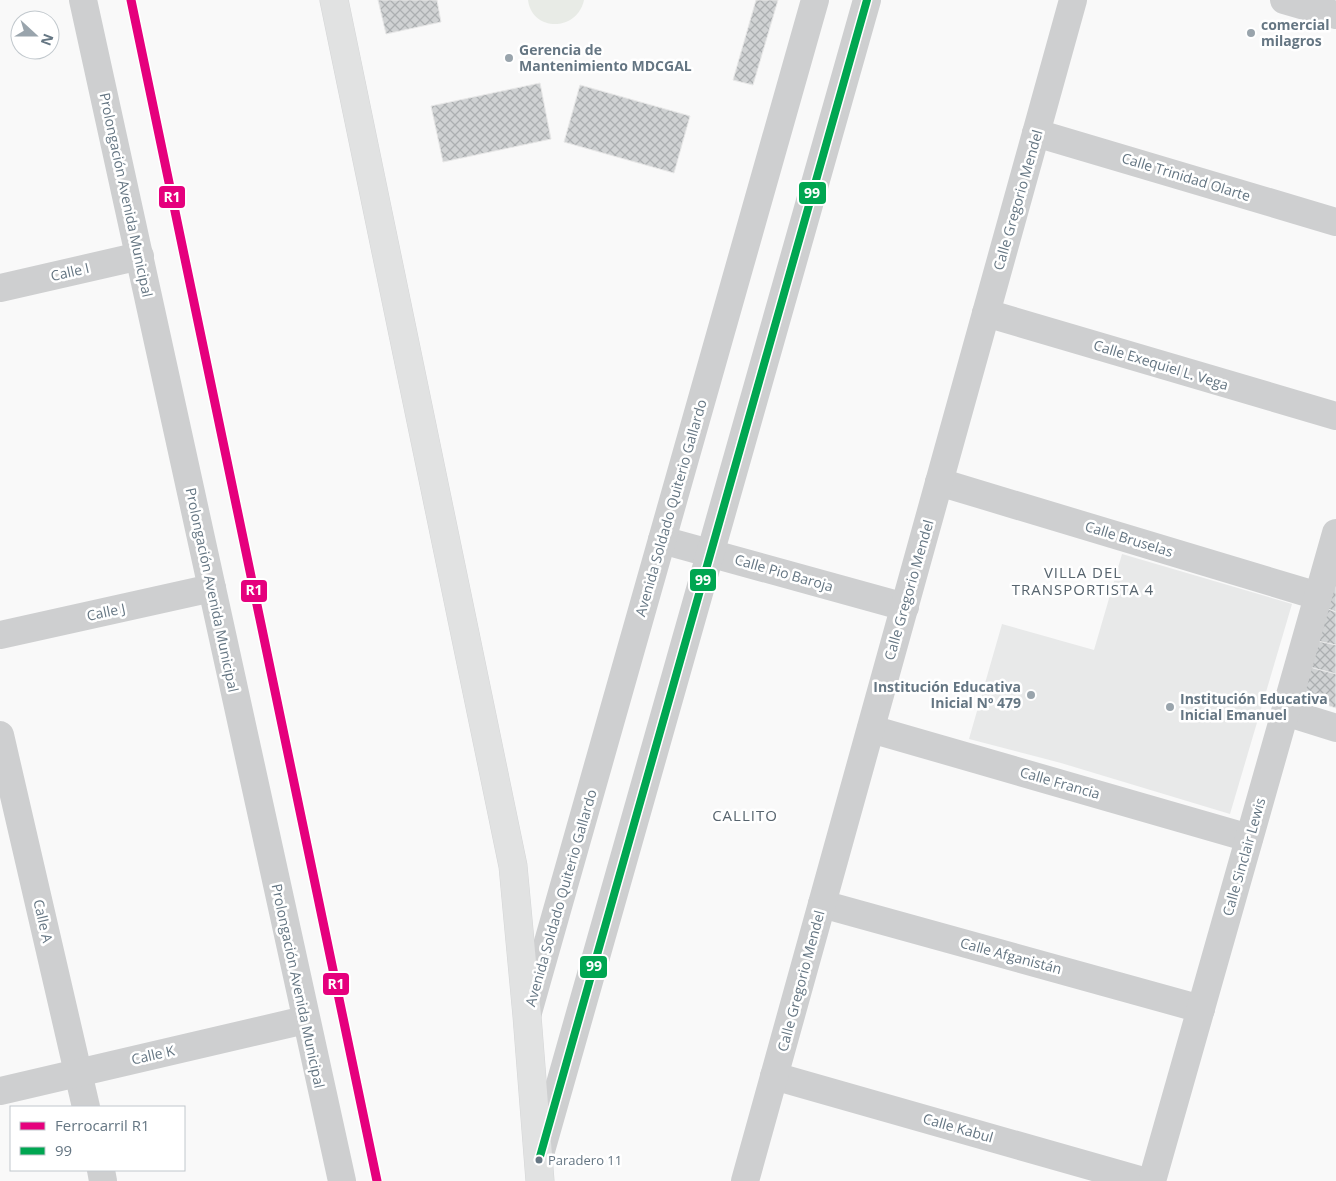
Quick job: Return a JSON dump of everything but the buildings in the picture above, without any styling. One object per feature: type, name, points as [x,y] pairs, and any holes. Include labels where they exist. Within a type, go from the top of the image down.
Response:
[{"type":"main road","points":[[334,0],[513,866],[540,1170]]},
{"type":"street","name":"Prolongación Avenida Municipal","points":[[83,0],[342,1181]]},
{"type":"street","name":"Avenida Soldado Quiterio Gallardo","points":[[527,1016],[815,0]]},
{"type":"street","points":[[540,1170],[867,0]]},
{"type":"street","name":"Calle Gregorio Mendel","points":[[745,1181],[1073,0]]},
{"type":"street","points":[[1284,0],[1336,15]]},
{"type":"street","name":"Calle Trinidad Olarte","points":[[1036,133],[1336,222]]},
{"type":"street","name":"Calle I","points":[[0,288],[140,256]]},
{"type":"street","name":"Calle Exequiel L. Vega","points":[[986,313],[1336,416]]},
{"type":"street","name":"Calle Bruselas","points":[[939,482],[1318,596]]},
{"type":"street","name":"Calle Sinclair Lewis","points":[[1152,1181],[1336,533]]},
{"type":"street","name":"Calle Pio Baroja","points":[[662,540],[905,607]]},
{"type":"street","name":"Calle J","points":[[0,635],[212,588]]},
{"type":"street","points":[[1285,712],[1336,728]]},
{"type":"street","name":"Calle Francia","points":[[871,729],[1249,838]]},
{"type":"street","name":"Calle A","points":[[0,734],[86,1106]]},
{"type":"street","name":"Calle Afganistán","points":[[822,904],[1201,1008]]},
{"type":"street","name":"Calle K","points":[[0,1091],[306,1020]]},
{"type":"street","name":"Calle Kabul","points":[[774,1076],[1142,1181]]},
{"type":"shaded area","points":[[528,0],[584,0],[580,10],[573,18],[555,24],[537,18],[531,10]]},
{"type":"shaded area","name":"Institución Educativa Inicial Emanuel","points":[[1122,554],[1292,604],[1230,814],[1061,763],[969,739],[1002,624],[1094,650]]},
{"type":"rail line","name":"R1","points":[[131,0],[377,1181]]},
{"type":"transit line","name":"99","points":[[539,1160],[867,0]]},
{"type":"place","name":"comercial milagros","points":[[1251,33]]},
{"type":"place","name":"Gerencia de Mantenimiento MDCGAL","points":[[509,58]]},
{"type":"place","name":"Institución Educativa Inicial Nº 479","points":[[1031,695]]},
{"type":"place","name":"Institución Educativa Inicial Emanuel","points":[[1170,707]]},
{"type":"place","name":"Paradero 11","points":[[539,1160]]},
{"type":"district","name":"VILLA DEL TRANSPORTISTA 4","points":[[1083,582]]},
{"type":"district","name":"CALLITO","points":[[745,816]]}]
